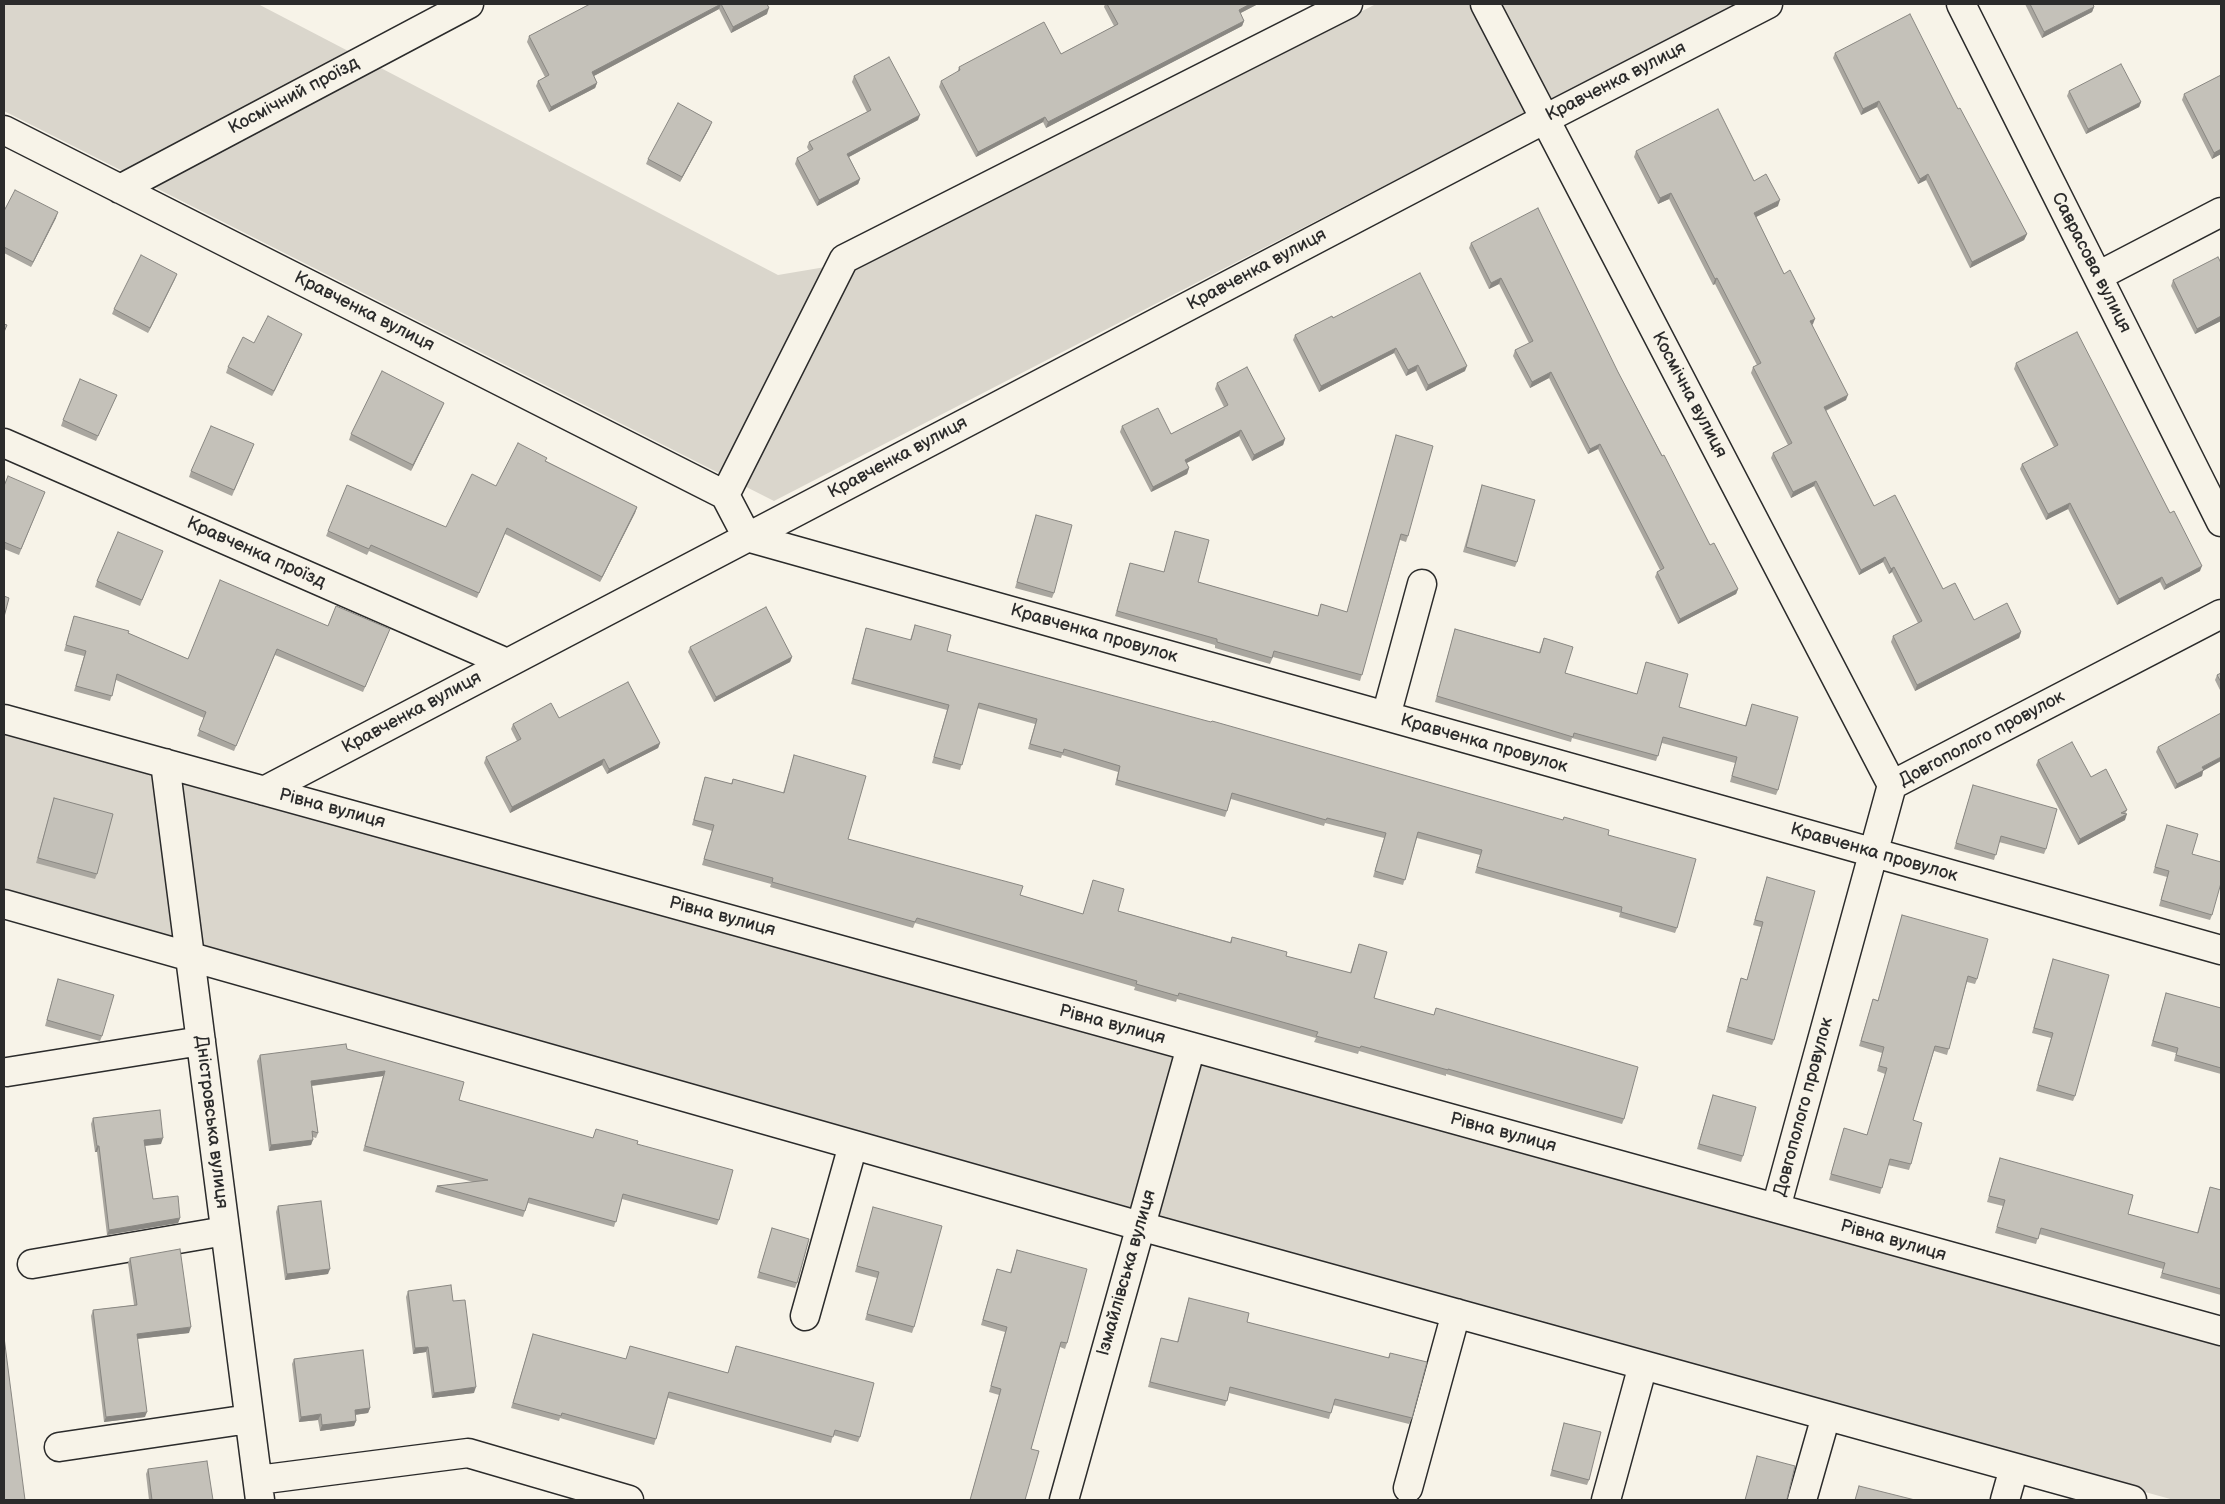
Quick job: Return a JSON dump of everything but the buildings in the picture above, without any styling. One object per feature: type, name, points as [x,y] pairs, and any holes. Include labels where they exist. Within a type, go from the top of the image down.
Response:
[{"type":"street","name":"Космічний проїзд","points":[[120,189],[469,4]]},
{"type":"street","points":[[747,537],[725,494],[844,259],[1348,4]]},
{"type":"street","name":"Космічна вулиця","points":[[1485,4],[1892,786]]},
{"type":"street","name":"Кравченка вулиця","points":[[264,791],[1545,118],[1768,4]]},
{"type":"street","name":"Саврасова вулиця","points":[[1961,4],[2221,522]]},
{"type":"street","name":"Кравченка вулиця","points":[[4,130],[725,494]]},
{"type":"street","points":[[2098,276],[2221,212]]},
{"type":"street","name":"Кравченка проїзд","points":[[4,443],[507,663]]},
{"type":"street","name":"Кравченка провулок","points":[[747,537],[2221,950]]},
{"type":"street","points":[[1386,716],[1422,584]]},
{"type":"street","name":"Довгополого провулок","points":[[1776,1208],[1892,786],[2221,614]]},
{"type":"street","name":"Рівна вулиця","points":[[4,719],[2221,1331]]},
{"type":"street","name":"Дністровська вулиця","points":[[165,763],[259,1490],[468,1453],[629,1500]]},
{"type":"street","points":[[4,904],[1140,1226],[2132,1500]]},
{"type":"street","points":[[7,1072],[201,1041]]},
{"type":"street","name":"Ізмайлівська вулиця","points":[[1064,1500],[1190,1046]]},
{"type":"street","points":[[805,1316],[853,1145]]},
{"type":"street","points":[[32,1264],[225,1231]]},
{"type":"street","points":[[1408,1488],[1456,1313]]},
{"type":"street","points":[[1606,1500],[1643,1365]]},
{"type":"street","points":[[1802,1500],[1826,1416]]},
{"type":"street","points":[[59,1447],[249,1419]]},
{"type":"street","points":[[2005,1500],[2014,1468]]},
{"type":"shaded area","points":[[4,4],[258,4],[778,275],[867,260],[1376,4],[1736,4],[774,501],[4,111]]},
{"type":"shaded area","points":[[4,726],[2221,1340],[2221,1500],[2174,1500],[1156,1220],[4,892]]}]
